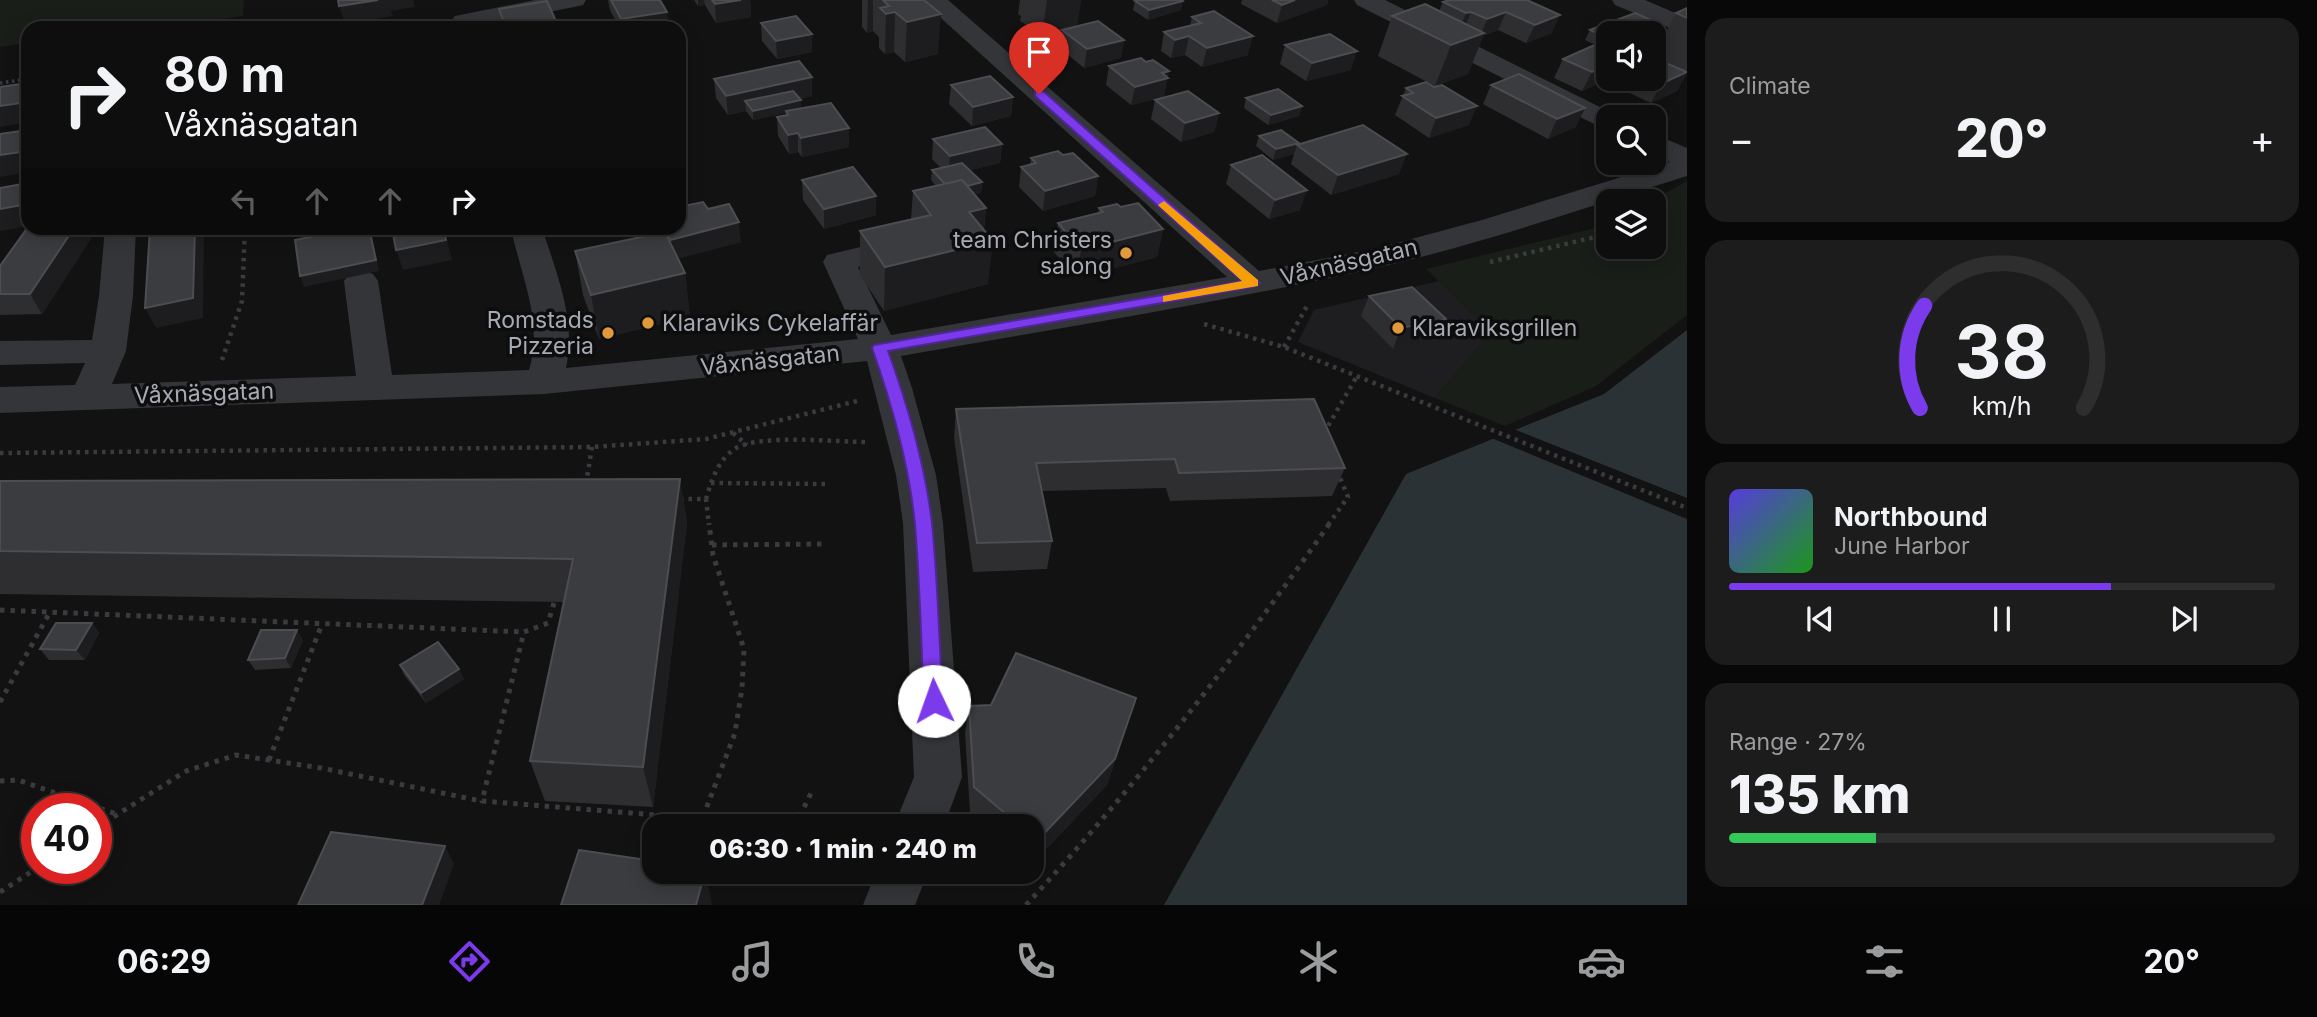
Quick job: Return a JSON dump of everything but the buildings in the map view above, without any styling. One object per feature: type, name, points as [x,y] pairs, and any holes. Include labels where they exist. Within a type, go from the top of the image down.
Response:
[{"type":"street","points":[[462,16],[574,0]]},
{"type":"street","points":[[933,0],[1253,283]]},
{"type":"street","points":[[1366,0],[1596,114]]},
{"type":"street","points":[[1624,0],[1687,27]]},
{"type":"street","points":[[1666,149],[1687,159]]},
{"type":"street","name":"Våxnäsgatan","points":[[0,400],[544,382],[880,348],[980,333],[1376,258],[1493,228],[1687,166]]},
{"type":"street","points":[[88,396],[108,351],[116,296],[120,235]]},
{"type":"street","points":[[528,235],[551,317],[552,363],[544,382]]},
{"type":"street","points":[[898,248],[839,262],[880,348],[894,388],[923,523],[938,776],[924,814]]},
{"type":"street","points":[[361,281],[376,387]]},
{"type":"street","points":[[0,353],[108,351]]},
{"type":"street","points":[[889,905],[897,884]]},
{"type":"path","points":[[0,83],[21,80]]},
{"type":"path","points":[[220,366],[242,301],[245,235]]},
{"type":"path","points":[[1284,347],[1307,306]]},
{"type":"path","points":[[1194,321],[1284,347],[1687,508]]},
{"type":"path","points":[[1322,435],[1357,376]]},
{"type":"path","points":[[0,453],[592,447],[706,439],[855,402],[894,388]]},
{"type":"path","points":[[733,432],[747,445]]},
{"type":"path","points":[[704,814],[735,733],[742,688],[744,649],[712,545],[706,499],[710,483],[723,461],[738,447],[747,445],[907,442]]},
{"type":"path","points":[[586,486],[592,447]]},
{"type":"path","points":[[1026,905],[1087,839],[1242,647],[1348,497],[1333,460]]},
{"type":"path","points":[[710,483],[826,484]]},
{"type":"path","points":[[679,499],[706,499]]},
{"type":"path","points":[[712,545],[825,544]]},
{"type":"path","points":[[0,610],[524,632],[548,623],[554,603]]},
{"type":"path","points":[[0,702],[50,612]]},
{"type":"path","points":[[269,760],[322,624]]},
{"type":"path","points":[[482,801],[524,632]]},
{"type":"path","points":[[112,817],[186,771],[236,755],[321,768],[482,801],[662,814]]},
{"type":"path","points":[[0,781],[18,780],[116,814]]},
{"type":"path","points":[[800,814],[813,789]]},
{"type":"path","points":[[0,892],[21,878]]},
{"type":"shaded area","points":[[0,0],[244,0],[243,16],[205,21],[21,21],[21,44],[0,47]]},
{"type":"shaded area","points":[[1687,181],[1687,315],[1596,386],[1505,426],[1435,398],[1492,332],[1426,269],[1596,228],[1596,259],[1666,259],[1666,193]]},
{"type":"shaded area","points":[[1439,281],[1492,332],[1435,398],[1298,342],[1314,310]]},
{"type":"shaded area","points":[[1687,330],[1687,905],[1164,905],[1406,474],[1604,394]]},
{"type":"pier","points":[[1511,428],[1687,498],[1687,519],[1489,437]]},
{"type":"slow traffic","points":[[1164,205],[1253,283],[1168,299]]},
{"type":"place","name":"team Christers salong","points":[[1126,253]]},
{"type":"place","name":"Klaraviks Cykelaffär","points":[[648,323]]},
{"type":"place","name":"Klaraviksgrillen","points":[[1398,328]]},
{"type":"place","name":"Romstads Pizzeria","points":[[608,333]]},
{"type":"route","points":[[934,701],[923,523],[916,475],[894,388],[880,348],[980,333],[1253,283],[1039,94]]}]
